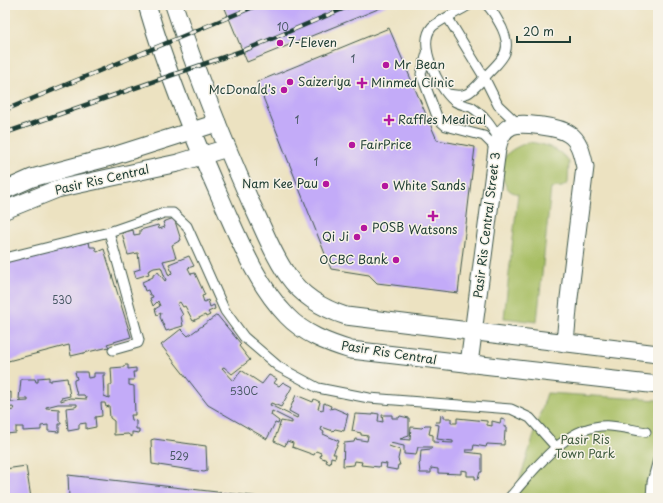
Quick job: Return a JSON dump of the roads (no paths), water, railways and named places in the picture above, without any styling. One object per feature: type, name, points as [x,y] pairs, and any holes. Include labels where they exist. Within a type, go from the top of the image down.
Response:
[{"type":"street","name":"Pasir Ris Central","points":[[147,5],[201,155],[243,248],[268,294],[288,317],[309,333],[333,345],[351,350],[658,385]]},
{"type":"street","points":[[174,5],[227,148],[273,250],[288,276],[306,296],[328,310],[346,316],[658,354]]},
{"type":"street","points":[[517,122],[548,127],[569,133],[580,146],[585,167],[565,343]]},
{"type":"street","name":"Pasir Ris Central Street 3","points":[[469,364],[498,144],[506,129],[517,122]]},
{"type":"street","name":"Pasir Ris Central","points":[[5,190],[32,178],[110,157],[217,123]]},
{"type":"street","name":"Pasir Ris Central","points":[[5,210],[57,189],[178,163],[227,148]]},
{"type":"lane","points":[[468,5],[433,26],[427,34],[427,53],[440,84],[455,102],[470,107],[490,124],[498,144]]},
{"type":"lane","points":[[448,94],[466,95],[475,89],[503,57],[507,40],[494,12],[487,5]]},
{"type":"lane","points":[[448,18],[484,77],[498,105],[517,122]]},
{"type":"lane","points":[[427,53],[421,74],[438,119],[446,126],[484,136],[498,144]]},
{"type":"lane","points":[[5,258],[109,232],[164,213],[174,213],[182,219],[187,226],[225,311],[244,337],[279,366],[318,388],[369,398],[511,409],[530,418],[556,447]]},
{"type":"lane","points":[[109,232],[140,340],[138,343],[113,350]]},
{"type":"lane","points":[[513,498],[510,497],[546,456],[556,447],[587,428],[608,426],[646,432]]},
{"type":"lane","points":[[651,498],[652,482],[658,460]]},
{"type":"railway","points":[[5,110],[258,5]]},
{"type":"railway","points":[[5,133],[250,48],[352,5]]},
{"type":"place","name":"7-Eleven","points":[[280,43]]},
{"type":"place","name":"Mr Bean","points":[[386,65]]},
{"type":"place","name":"Saizeriya","points":[[290,82]]},
{"type":"place","name":"Minmed Clinic","points":[[362,83]]},
{"type":"place","name":"McDonald's","points":[[284,90]]},
{"type":"place","name":"Raffles Medical","points":[[389,120]]},
{"type":"place","name":"FairPrice","points":[[352,145]]},
{"type":"place","name":"Nam Kee Pau","points":[[326,184]]},
{"type":"place","name":"White Sands","points":[[385,186]]},
{"type":"place","name":"Watsons","points":[[433,216]]},
{"type":"place","name":"POSB","points":[[364,228]]},
{"type":"place","name":"Qi Ji","points":[[357,237]]},
{"type":"place","name":"OCBC Bank","points":[[396,260]]},
{"type":"park label","name":"Pasir Ris Town Park","points":[[585,447]]}]
